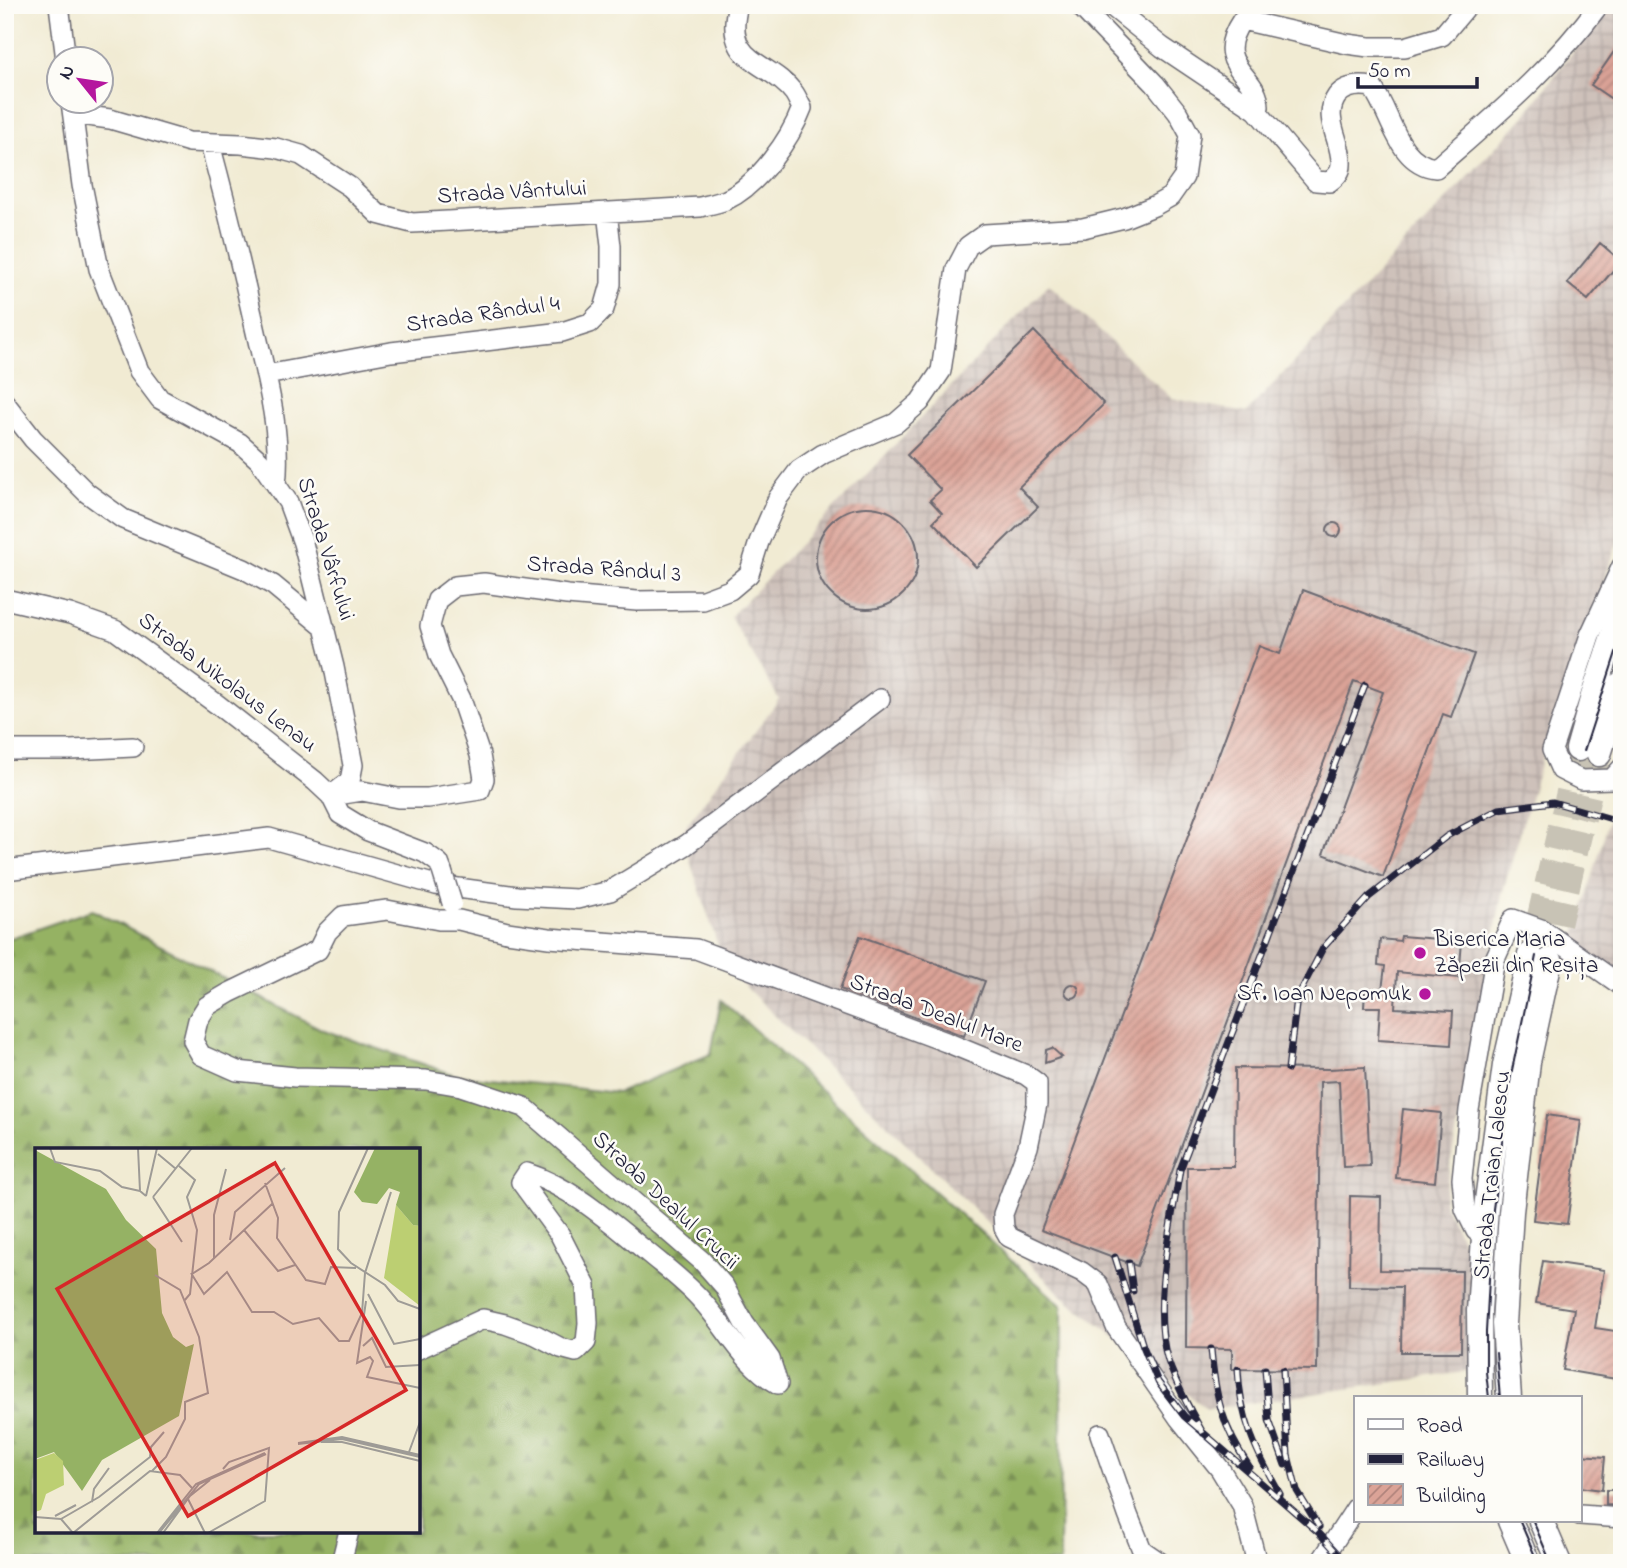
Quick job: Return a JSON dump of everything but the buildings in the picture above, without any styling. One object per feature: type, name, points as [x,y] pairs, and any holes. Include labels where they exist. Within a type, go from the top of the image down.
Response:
[{"type":"main road","points":[[1622,609],[1593,696],[1589,752],[1622,683]]},
{"type":"main road","name":"Strada Traian Lalescu","points":[[1480,1396],[1479,1311],[1484,1236],[1505,1065],[1540,957],[1511,1212],[1504,1324],[1509,1396]]},
{"type":"main road","points":[[1510,1522],[1528,1563]]},
{"type":"main road","points":[[1541,1522],[1559,1563]]},
{"type":"street","points":[[59,5],[64,46]]},
{"type":"street","name":"Strada Vântului","points":[[100,116],[189,142],[276,148],[301,155],[351,187],[378,214],[412,223],[700,207],[725,200],[743,190],[771,160],[795,126],[802,108],[794,93],[747,55],[736,40],[733,22],[738,5]]},
{"type":"street","name":"Strada Rândul 3","points":[[331,796],[362,791],[398,798],[428,798],[480,790],[484,779],[480,755],[461,699],[439,655],[430,625],[437,600],[455,586],[484,583],[567,595],[637,601],[703,600],[730,590],[749,574],[778,498],[799,470],[823,454],[896,423],[920,402],[927,392],[941,371],[956,269],[968,246],[985,234],[1083,228],[1124,218],[1170,197],[1184,177],[1190,135],[1178,113],[1155,84],[1079,5]]},
{"type":"street","points":[[1110,5],[1162,47],[1256,110],[1316,181],[1329,182],[1337,177],[1342,166],[1331,117],[1332,104],[1340,92],[1358,85],[1372,87],[1412,159],[1424,167],[1436,168],[1554,61],[1600,5]]},
{"type":"street","points":[[1256,110],[1259,107],[1259,99],[1235,64],[1230,44],[1242,20],[1348,44],[1405,47],[1443,36],[1468,5]]},
{"type":"street","points":[[73,116],[82,185],[99,269],[139,371],[160,399],[240,443],[259,460],[276,485]]},
{"type":"street","name":"Strada Vârfului","points":[[210,144],[233,227],[266,375],[279,457],[276,485],[288,502],[303,543],[353,765],[350,781],[331,796]]},
{"type":"street","name":"Strada Rândul 4","points":[[266,375],[391,352],[562,332],[590,323],[604,309],[611,284],[611,246],[607,212]]},
{"type":"street","points":[[5,403],[33,439],[87,493],[123,519],[263,580],[296,603],[324,628]]},
{"type":"street","points":[[1622,566],[1590,635],[1552,750],[1561,770],[1581,780],[1612,779],[1622,768]]},
{"type":"street","name":"Strada Nikolaus Lenau","points":[[5,599],[70,614],[115,630],[295,765],[331,796],[340,814],[368,831],[425,853],[439,863],[455,911]]},
{"type":"street","points":[[5,870],[269,838],[436,884],[517,896],[577,899],[610,891],[686,845],[880,699]]},
{"type":"street","points":[[5,750],[133,747]]},
{"type":"street","name":"Strada Dealul Crucii","points":[[420,1348],[484,1319],[536,1335],[561,1348],[576,1352],[586,1342],[586,1286],[560,1235],[521,1182],[527,1173],[551,1181],[581,1201],[665,1267],[703,1301],[736,1346],[762,1375],[778,1384],[770,1359],[744,1323],[724,1286],[702,1261],[524,1107],[461,1086],[426,1080],[295,1077],[237,1071],[201,1055],[193,1041],[198,1020],[207,1006],[318,950],[327,932],[343,916],[387,910],[439,920],[455,911]]},
{"type":"street","name":"Strada Dealul Mare","points":[[455,911],[507,932],[549,938],[696,949],[946,1042],[1026,1075],[1037,1083],[1037,1104],[1028,1147],[1003,1214],[1004,1228],[1009,1237],[1082,1272],[1098,1284],[1116,1327],[1179,1418],[1220,1469],[1242,1505],[1257,1563]]},
{"type":"street","points":[[1484,1236],[1476,1231],[1465,1209],[1462,1179],[1469,1110],[1495,959],[1513,919],[1541,929],[1622,986]]},
{"type":"street","points":[[1100,1434],[1142,1550],[1161,1563]]},
{"type":"street","points":[[1320,1563],[1354,1511]]},
{"type":"street","points":[[1582,1515],[1622,1518]]},
{"type":"street","points":[[341,1563],[348,1533]]},
{"type":"shaded area","points":[[1608,5],[1622,5],[1622,531],[1555,714],[1502,894],[1443,1202],[1471,1259],[1471,1371],[1207,1409],[1065,1298],[725,967],[681,833],[779,699],[730,617],[1049,284],[1171,398],[1246,413],[1523,118]]},
{"type":"shaded area","points":[[1622,774],[1622,986],[1571,951]]},
{"type":"green space","points":[[92,910],[323,1030],[455,1075],[618,1093],[711,1054],[721,1000],[1062,1306],[1060,1563],[5,1563],[5,940]]},
{"type":"tunnel","points":[[1530,955],[1578,749]]},
{"type":"tunnel","points":[[1551,959],[1599,754]]},
{"type":"tram line","points":[[1584,751],[1622,634]]},
{"type":"tram line","points":[[1489,1396],[1486,1332],[1493,1209],[1511,1075],[1536,956]]},
{"type":"tram line","points":[[1496,1353],[1500,1396]]},
{"type":"tram line","points":[[1520,1522],[1538,1563]]},
{"type":"tram line","points":[[1533,1522],[1551,1563]]},
{"type":"railway","points":[[1203,1433],[1175,1380],[1163,1339],[1161,1316],[1164,1266],[1180,1170],[1365,685]]},
{"type":"railway","points":[[1288,1069],[1297,998],[1323,948],[1369,897],[1447,836],[1499,809],[1553,802],[1622,822]]},
{"type":"railway","points":[[1115,1257],[1143,1346],[1158,1382],[1184,1416],[1318,1532],[1341,1557]]},
{"type":"railway","points":[[1129,1263],[1133,1291]]},
{"type":"railway","points":[[1211,1349],[1221,1410],[1232,1438],[1249,1466]]},
{"type":"railway","points":[[1238,1369],[1242,1403],[1251,1434],[1280,1494]]},
{"type":"railway","points":[[1265,1369],[1269,1420],[1285,1465]]},
{"type":"railway","points":[[1283,1370],[1288,1455],[1297,1491],[1319,1527]]},
{"type":"place","name":"Biserica Maria Zăpezii din Reșița","points":[[1420,953]]},
{"type":"place","name":"Sf. Ioan Nepomuk","points":[[1425,994]]}]
